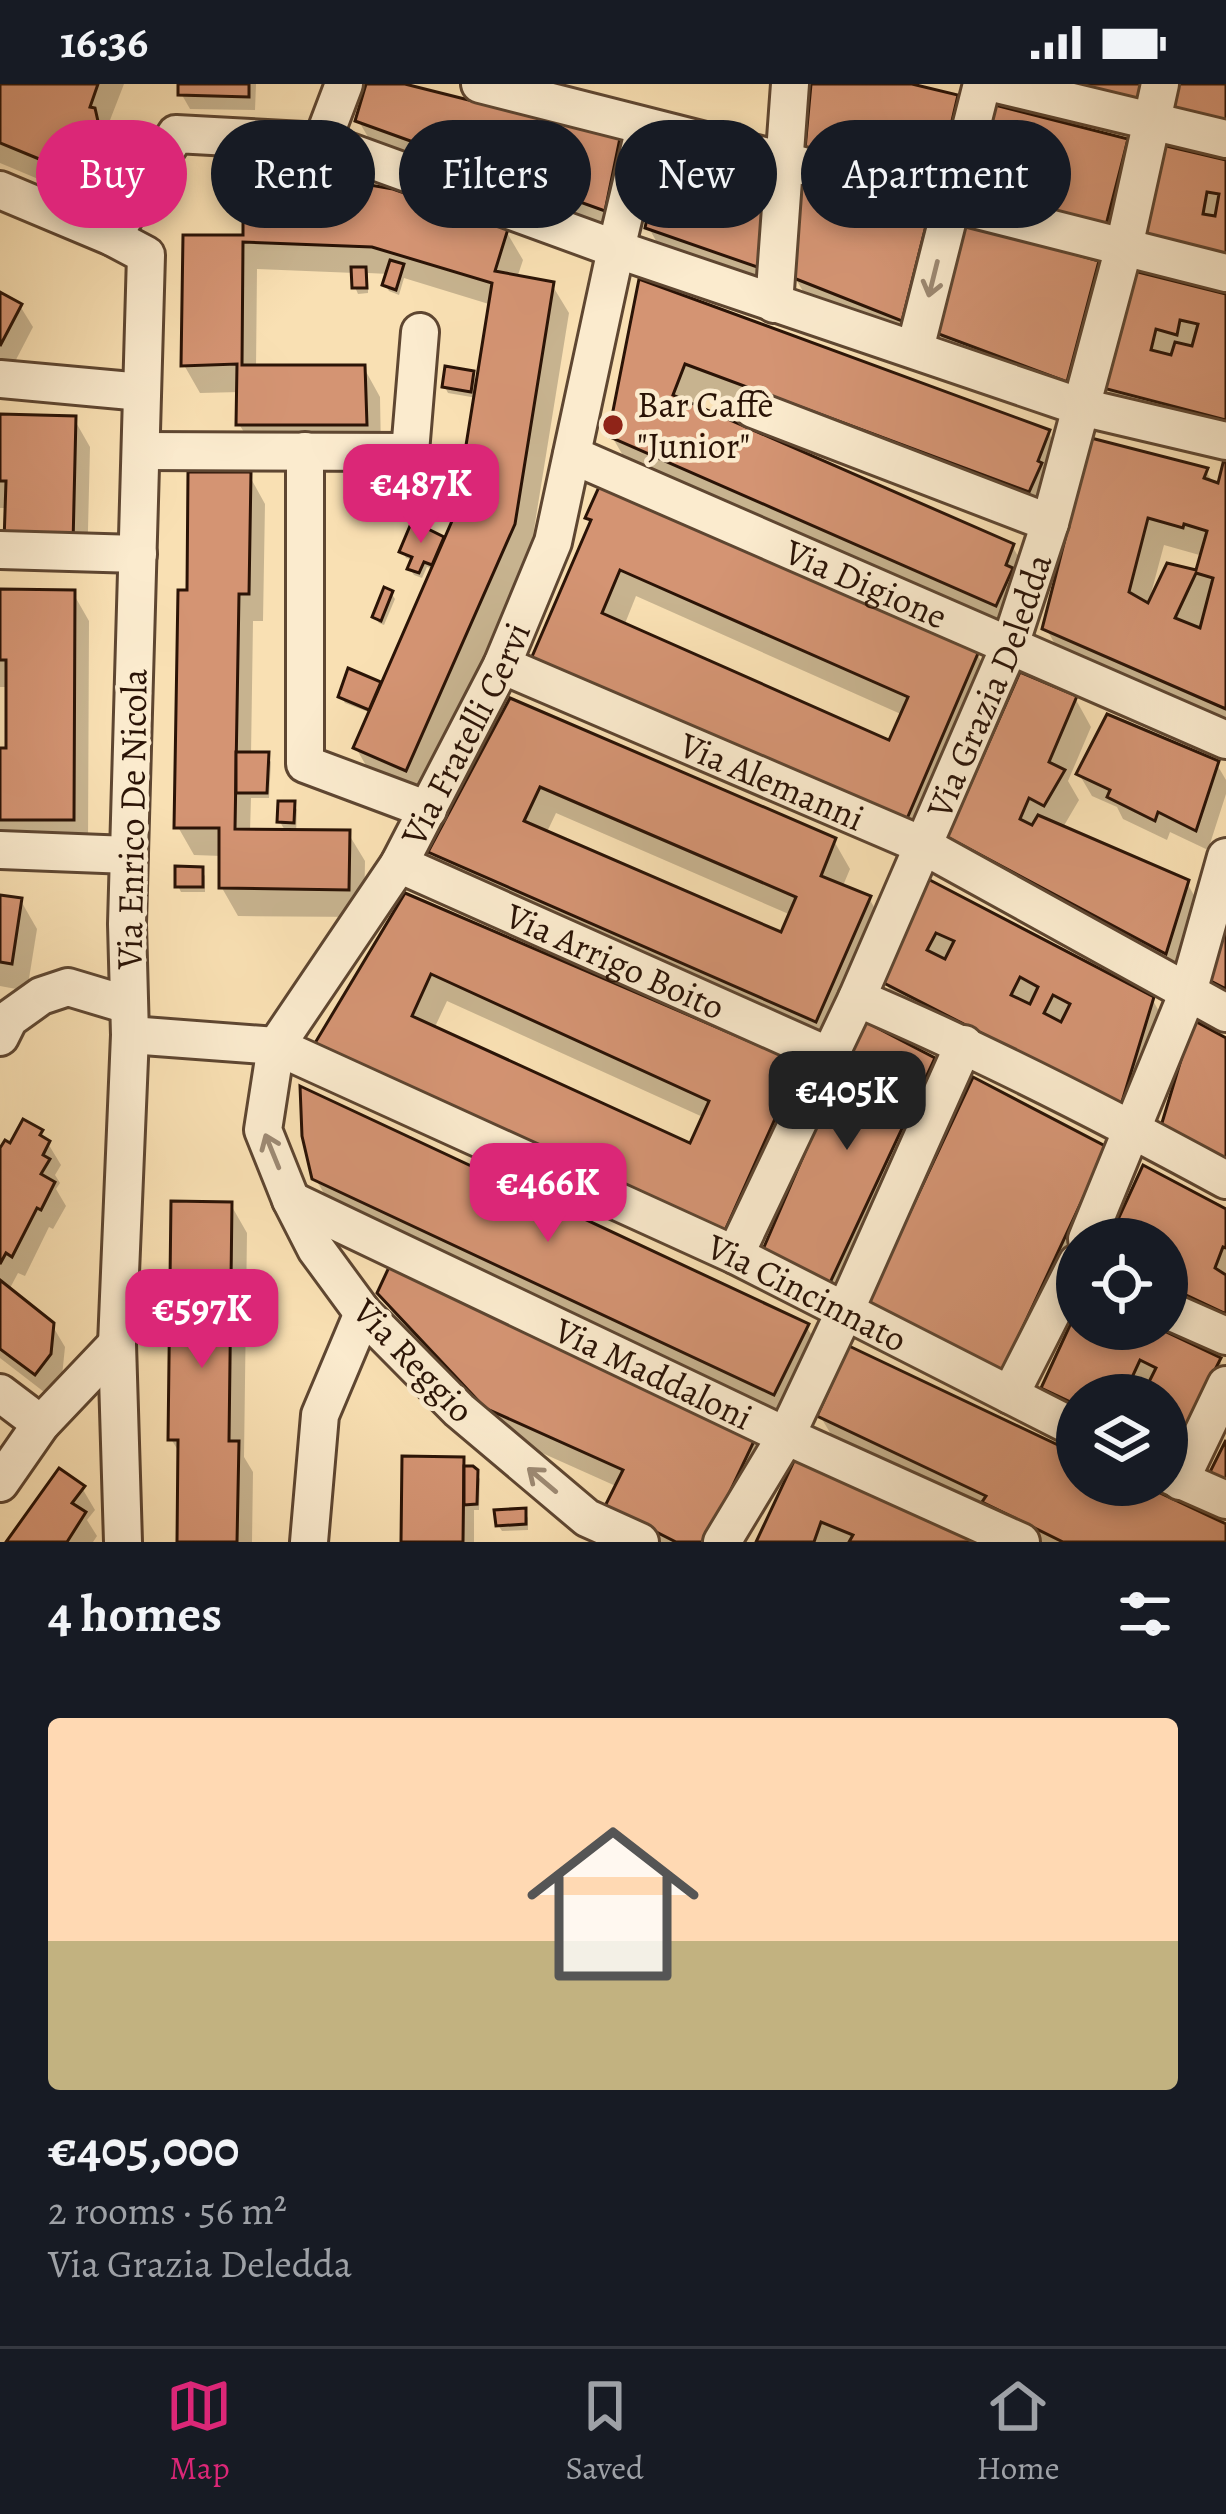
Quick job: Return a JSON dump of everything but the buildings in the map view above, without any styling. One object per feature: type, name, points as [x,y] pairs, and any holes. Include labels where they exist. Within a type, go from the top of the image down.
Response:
[{"type":"street","points":[[330,120],[344,84]]},
{"type":"street","points":[[480,84],[618,120]]},
{"type":"street","points":[[774,304],[790,84]]},
{"type":"street","points":[[973,120],[982,84]]},
{"type":"street","points":[[997,84],[1226,139]]},
{"type":"street","name":"Via Grazia Deledda","points":[[735,1255],[857,998],[1010,645],[1050,523],[1124,247],[1160,84]]},
{"type":"street","points":[[112,236],[176,134],[211,136]]},
{"type":"street","points":[[777,160],[801,166]]},
{"type":"street","points":[[375,161],[616,250],[1081,406],[1226,441]]},
{"type":"street","name":"Via Enrico De Nicola","points":[[0,190],[146,255],[117,1344],[123,1542]]},
{"type":"street","name":"Via Fratelli Cervi","points":[[276,1046],[399,864],[502,665],[554,542],[621,228]]},
{"type":"street","points":[[915,350],[946,228]]},
{"type":"street","points":[[1051,228],[1226,273]]},
{"type":"street","points":[[141,451],[410,452],[419,332]]},
{"type":"street","points":[[0,379],[142,392]]},
{"type":"street","points":[[754,409],[1050,523]]},
{"type":"street","points":[[305,451],[305,764],[428,810]]},
{"type":"street","name":"Via Digione","points":[[572,455],[1226,740]]},
{"type":"street","points":[[0,550],[138,554]]},
{"type":"street","name":"Via Alemanni","points":[[502,665],[922,845],[1226,1013]]},
{"type":"street","points":[[0,850],[129,855]]},
{"type":"street","points":[[1097,1218],[1188,992],[1226,857]]},
{"type":"street","name":"Via Arrigo Boito","points":[[399,864],[830,1056]]},
{"type":"street","name":"Via Cincinnato","points":[[0,1037],[9,1019],[40,996],[68,987],[129,1020],[276,1046],[735,1255],[1056,1419]]},
{"type":"street","points":[[857,998],[964,1044],[1226,1180]]},
{"type":"street","points":[[722,1542],[786,1436],[964,1044]]},
{"type":"street","name":"Via Reggio","points":[[276,1046],[263,1130],[316,1249],[363,1312],[579,1530],[640,1542]]},
{"type":"street","name":"Via Maddaloni","points":[[291,1200],[786,1436],[1022,1542]]},
{"type":"street","points":[[1010,1396],[1056,1305]]},
{"type":"street","points":[[309,1542],[320,1415],[363,1312]]},
{"type":"street","points":[[1188,1319],[1226,1336]]},
{"type":"street","points":[[0,1483],[41,1424],[117,1344]]},
{"type":"street","points":[[1188,1452],[1226,1385]]},
{"type":"street","points":[[0,1393],[41,1424]]},
{"type":"street","points":[[1188,1484],[1226,1500]]},
{"type":"place","name":"Bar Caffè \"Junior\"","points":[[613,425]]}]
